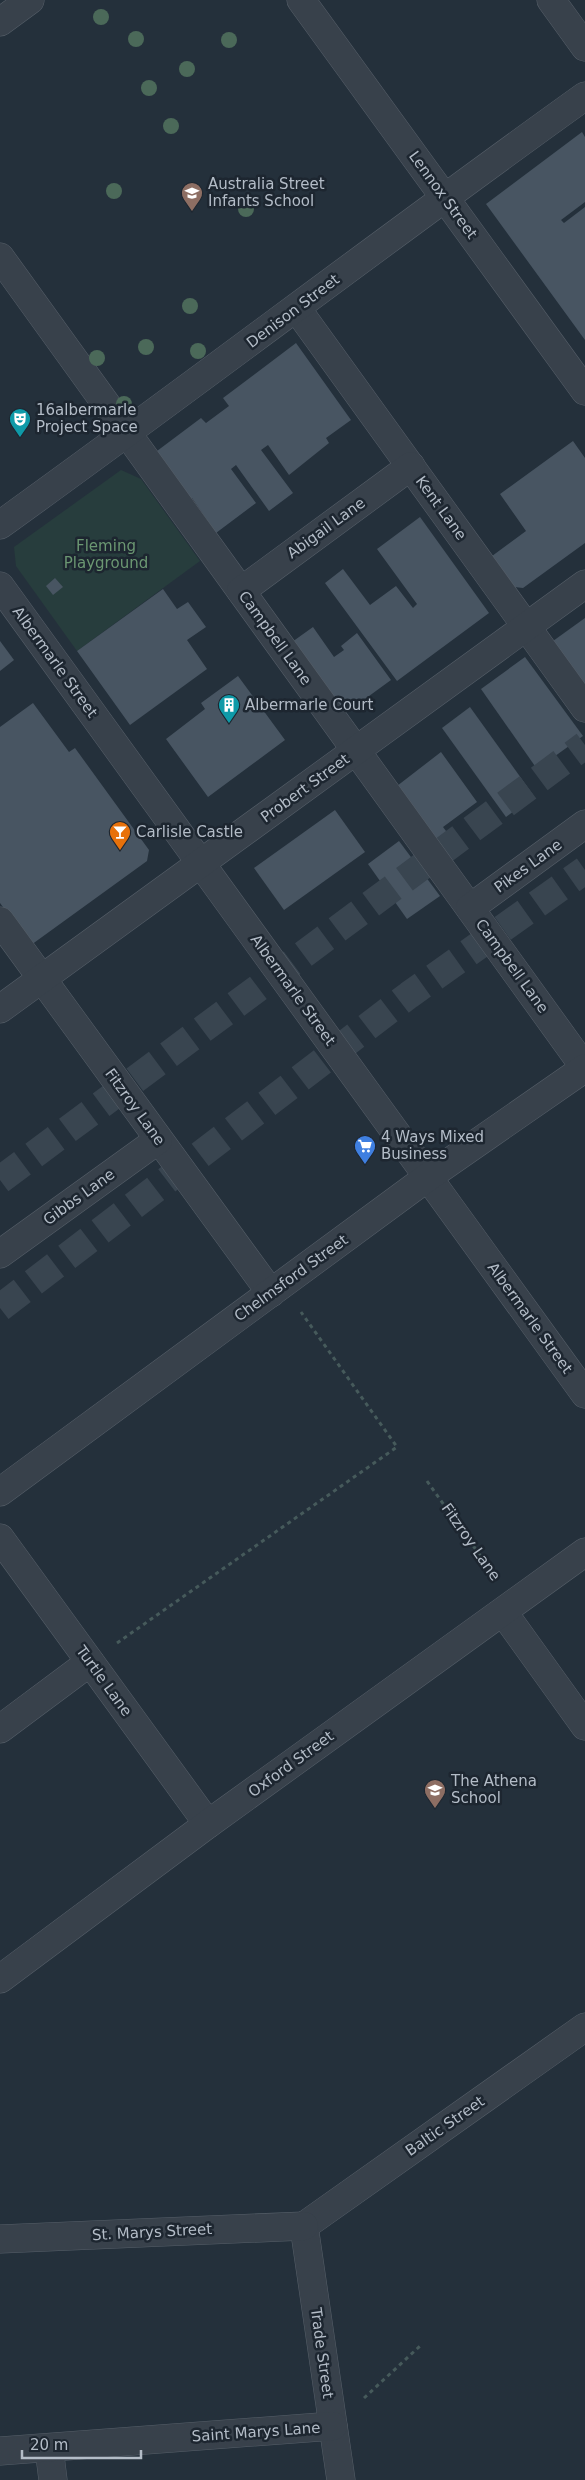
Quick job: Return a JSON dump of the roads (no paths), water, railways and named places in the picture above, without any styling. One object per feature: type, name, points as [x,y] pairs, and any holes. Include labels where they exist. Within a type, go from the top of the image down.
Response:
[{"type":"street","points":[[0,22],[30,0]]},
{"type":"street","name":"Lennox Street","points":[[301,0],[585,391]]},
{"type":"street","points":[[550,0],[585,48]]},
{"type":"street","name":"Denison Street","points":[[0,526],[298,309],[444,197],[585,96]]},
{"type":"street","name":"Campbell Lane","points":[[0,257],[585,1068]]},
{"type":"street","name":"Kent Lane","points":[[298,309],[585,708]]},
{"type":"street","name":"Abigail Lane","points":[[241,591],[411,466]]},
{"type":"street","name":"Probert Street","points":[[0,1008],[585,584]]},
{"type":"street","name":"Albermarle Street","points":[[0,586],[585,1394]]},
{"type":"street","name":"Pikes Lane","points":[[470,908],[585,824]]},
{"type":"street","name":"Fitzroy Lane","points":[[0,921],[158,1140],[276,1289]]},
{"type":"street","name":"Chelmsford Street","points":[[0,1492],[428,1177],[585,1068]]},
{"type":"street","name":"Gibbs Lane","points":[[0,1254],[158,1140]]},
{"type":"street","name":"Turtle Lane","points":[[0,1538],[208,1824]]},
{"type":"street","name":"Oxford Street","points":[[0,1979],[208,1824],[585,1552]]},
{"type":"street","points":[[509,1608],[585,1726]]},
{"type":"street","points":[[0,1729],[90,1662]]},
{"type":"street","name":"Baltic Street","points":[[304,2226],[585,2027]]},
{"type":"street","name":"St. Marys Street","points":[[0,2239],[304,2226]]},
{"type":"street","name":"Trade Street","points":[[304,2226],[341,2480]]},
{"type":"street","name":"Saint Marys Lane","points":[[0,2452],[333,2426]]},
{"type":"street","points":[[49,2448],[53,2480]]},
{"type":"tunnel","points":[[0,1180],[585,745]]},
{"type":"tunnel","points":[[0,1308],[409,995],[585,870]]},
{"type":"place","name":"Australia Street Infants School","points":[[192,212]]},
{"type":"place","name":"16albermarle Project Space","points":[[20,438]]},
{"type":"place","name":"Albermarle Court","points":[[229,724]]},
{"type":"place","name":"Carlisle Castle","points":[[120,851]]},
{"type":"place","name":"4 Ways Mixed Business","points":[[365,1165]]},
{"type":"place","name":"The Athena School","points":[[435,1809]]},
{"type":"park label","name":"Fleming Playground","points":[[106,554]]}]
